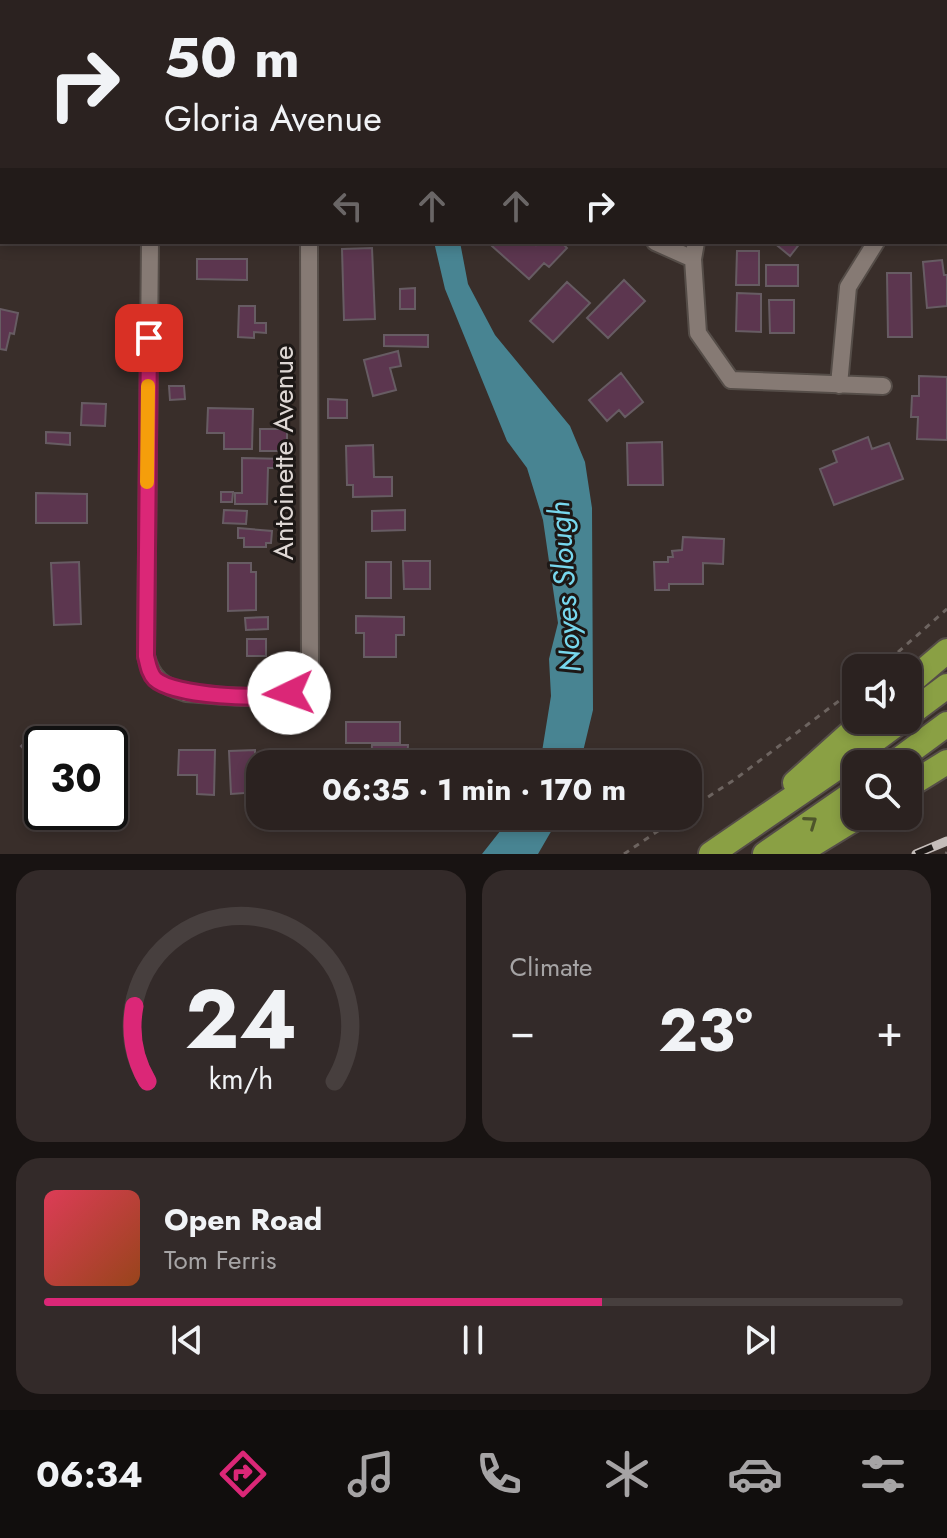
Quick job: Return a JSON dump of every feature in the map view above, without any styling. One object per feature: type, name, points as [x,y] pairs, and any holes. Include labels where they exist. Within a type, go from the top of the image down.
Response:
[{"type":"highway","points":[[922,672],[947,651]]},
{"type":"highway","points":[[922,705],[947,686]]},
{"type":"highway","points":[[912,750],[947,724]]},
{"type":"highway","points":[[732,840],[849,734]]},
{"type":"highway","points":[[711,854],[882,734]]},
{"type":"highway","points":[[922,777],[947,762]]},
{"type":"highway","points":[[765,854],[842,801]]},
{"type":"highway","points":[[797,854],[842,826]]},
{"type":"street","name":"Antoinette Avenue","points":[[150,244],[146,656],[150,673],[157,681],[186,693],[280,696],[299,688],[308,675],[310,664],[309,244]]},
{"type":"street","points":[[665,244],[695,250],[698,333],[731,380],[883,386]]},
{"type":"street","points":[[839,385],[848,287],[875,244]]},
{"type":"path","points":[[896,654],[947,609]]},
{"type":"path","points":[[702,801],[842,699]]},
{"type":"path","points":[[624,854],[659,830]]},
{"type":"water","name":"Noyes Slough","points":[[434,244],[460,244],[468,284],[495,335],[570,426],[585,462],[592,508],[593,710],[583,750],[542,750],[551,696],[549,659],[558,623],[543,520],[527,468],[507,441],[445,289]]},
{"type":"water","points":[[501,830],[552,830],[538,854],[482,854]]},
{"type":"building","points":[[563,244],[567,248],[549,267],[544,263],[529,279],[492,246]]},
{"type":"building","points":[[775,244],[799,244],[790,256]]},
{"type":"building","points":[[372,248],[375,319],[344,320],[342,249]]},
{"type":"building","points":[[737,251],[759,251],[759,285],[736,285]]},
{"type":"building","points":[[197,259],[247,259],[247,280],[197,279]]},
{"type":"building","points":[[942,260],[944,275],[947,275],[947,306],[927,308],[923,262]]},
{"type":"building","points":[[766,265],[798,265],[798,286],[766,286]]},
{"type":"building","points":[[887,273],[911,273],[912,337],[888,337]]},
{"type":"building","points":[[624,280],[645,301],[608,338],[587,318]]},
{"type":"building","points":[[567,282],[590,303],[553,342],[530,321]]},
{"type":"building","points":[[415,288],[415,309],[400,309],[400,289]]},
{"type":"building","points":[[737,293],[761,294],[761,332],[736,331]]},
{"type":"building","points":[[769,300],[794,300],[794,333],[770,333]]},
{"type":"building","points":[[239,306],[255,306],[255,323],[266,323],[266,333],[254,332],[254,338],[238,337]]},
{"type":"building","points":[[0,309],[18,313],[14,334],[10,333],[6,350],[0,349]]},
{"type":"building","points":[[384,335],[428,335],[428,347],[384,346]]},
{"type":"building","points":[[398,351],[401,366],[390,368],[396,390],[373,396],[364,360]]},
{"type":"building","points":[[621,373],[643,402],[625,417],[619,410],[607,421],[589,400]]},
{"type":"building","points":[[919,376],[947,377],[947,440],[917,439],[918,417],[911,417],[912,396],[919,396]]},
{"type":"building","points":[[169,386],[184,386],[185,399],[170,400]]},
{"type":"building","points":[[328,399],[347,400],[347,418],[328,418]]},
{"type":"building","points":[[82,403],[106,404],[105,426],[81,425]]},
{"type":"building","points":[[208,408],[253,409],[252,449],[224,449],[224,433],[207,433]]},
{"type":"building","points":[[260,429],[287,429],[287,451],[260,451]]},
{"type":"building","points":[[46,432],[70,433],[70,445],[46,443]]},
{"type":"building","points":[[868,437],[872,449],[889,443],[903,479],[834,505],[820,469],[837,462],[833,451]]},
{"type":"building","points":[[662,442],[663,485],[628,485],[627,443]]},
{"type":"building","points":[[373,445],[374,477],[392,477],[392,496],[353,497],[353,485],[347,485],[346,446]]},
{"type":"building","points":[[242,458],[284,459],[284,468],[268,468],[267,504],[235,504],[235,493],[242,493]]},
{"type":"building","points":[[221,492],[233,492],[232,502],[221,502]]},
{"type":"building","points":[[36,493],[87,494],[87,523],[36,523]]},
{"type":"building","points":[[224,510],[247,511],[246,524],[223,523]]},
{"type":"building","points":[[405,510],[405,530],[372,531],[372,511]]},
{"type":"building","points":[[238,528],[272,531],[271,543],[266,543],[266,547],[244,547],[244,538],[238,538]]},
{"type":"building","points":[[683,537],[724,539],[723,564],[703,563],[703,584],[669,584],[669,590],[655,590],[654,562],[668,562],[668,557],[673,557],[672,551],[682,550]]},
{"type":"building","points":[[403,561],[430,561],[430,589],[404,589]]},
{"type":"building","points":[[79,562],[81,624],[54,625],[51,563]]},
{"type":"building","points":[[366,562],[391,562],[391,598],[366,598]]},
{"type":"building","points":[[228,563],[251,563],[251,572],[256,572],[256,610],[228,611]]},
{"type":"building","points":[[356,616],[404,617],[404,635],[396,635],[396,657],[364,657],[364,633],[356,633]]},
{"type":"building","points":[[268,617],[268,629],[246,630],[245,618]]},
{"type":"building","points":[[247,639],[266,639],[266,656],[247,656]]},
{"type":"building","points":[[346,722],[400,722],[400,743],[346,743]]},
{"type":"building","points":[[372,745],[408,745],[408,750],[372,750]]},
{"type":"building","points":[[179,750],[215,750],[214,795],[197,794],[197,775],[178,775]]},
{"type":"building","points":[[246,750],[246,793],[231,794],[229,751]]},
{"type":"railway","points":[[916,854],[947,841]]},
{"type":"slow traffic","points":[[147,482],[148,386]]},
{"type":"route","points":[[149,338],[146,656],[150,673],[157,681],[186,693],[280,696],[289,693]]}]
